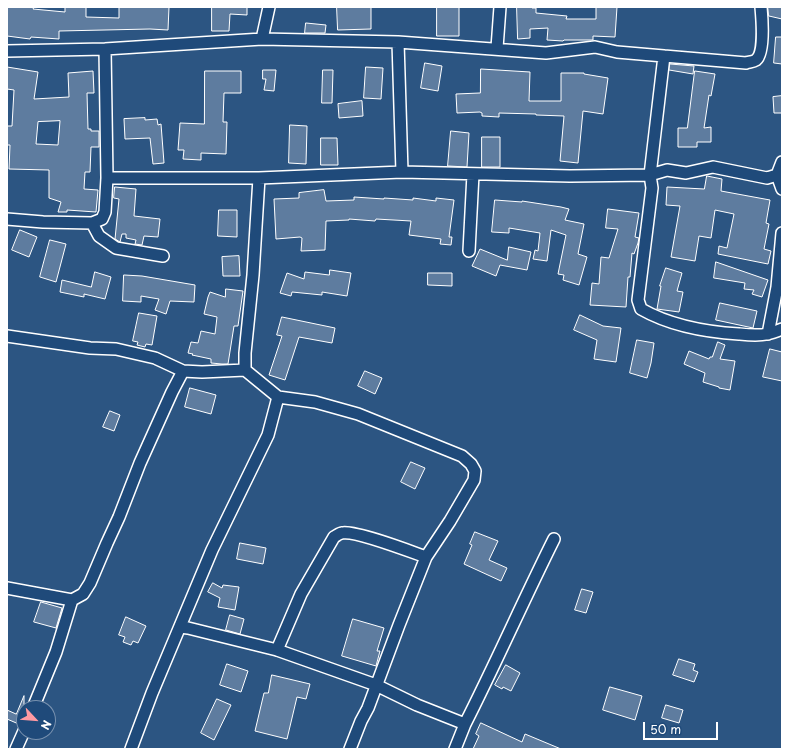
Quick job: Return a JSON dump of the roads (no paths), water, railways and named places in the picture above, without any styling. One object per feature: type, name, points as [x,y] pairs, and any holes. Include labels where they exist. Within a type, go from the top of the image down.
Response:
[{"type":"street","points":[[262,39],[269,7]]},
{"type":"street","points":[[497,48],[500,7]]},
{"type":"street","points":[[7,51],[104,49],[262,39],[398,42],[497,48],[546,53],[596,47],[616,52],[746,63],[756,60],[759,55],[762,42],[761,7]]},
{"type":"street","points":[[398,42],[402,172]]},
{"type":"street","points":[[7,219],[43,222],[92,223],[102,219],[105,212],[107,178],[104,49]]},
{"type":"street","points":[[664,56],[650,176],[652,188],[638,300],[641,309],[649,314],[685,327],[721,333],[756,336],[782,329]]},
{"type":"street","points":[[782,162],[777,175],[782,189]]},
{"type":"street","points":[[107,178],[259,178],[402,172],[570,176],[650,176],[667,170],[686,173],[713,167],[767,178],[777,175]]},
{"type":"street","points":[[469,251],[473,174]]},
{"type":"street","points":[[245,370],[245,353],[253,275],[259,178]]},
{"type":"street","points":[[92,223],[99,236],[116,248],[163,256]]},
{"type":"street","points":[[768,334],[777,288],[782,233]]},
{"type":"street","points":[[7,336],[90,348],[116,349],[155,358],[183,371],[245,370],[278,397],[315,402],[358,414],[450,450],[462,456],[471,464],[475,471],[474,480],[450,521],[426,557],[368,708],[350,749]]},
{"type":"street","points":[[7,588],[72,600],[83,594],[90,583],[106,543],[132,487],[140,463],[183,371]]},
{"type":"street","points":[[131,749],[152,693],[212,550],[268,436],[278,397]]},
{"type":"street","points":[[277,650],[301,594],[334,537],[342,533],[353,534],[426,557]]},
{"type":"street","points":[[455,749],[465,724],[488,679],[523,601],[554,540]]},
{"type":"street","points":[[36,700],[56,652],[72,600]]},
{"type":"street","points":[[180,627],[277,650],[376,685],[417,705],[465,724]]}]
